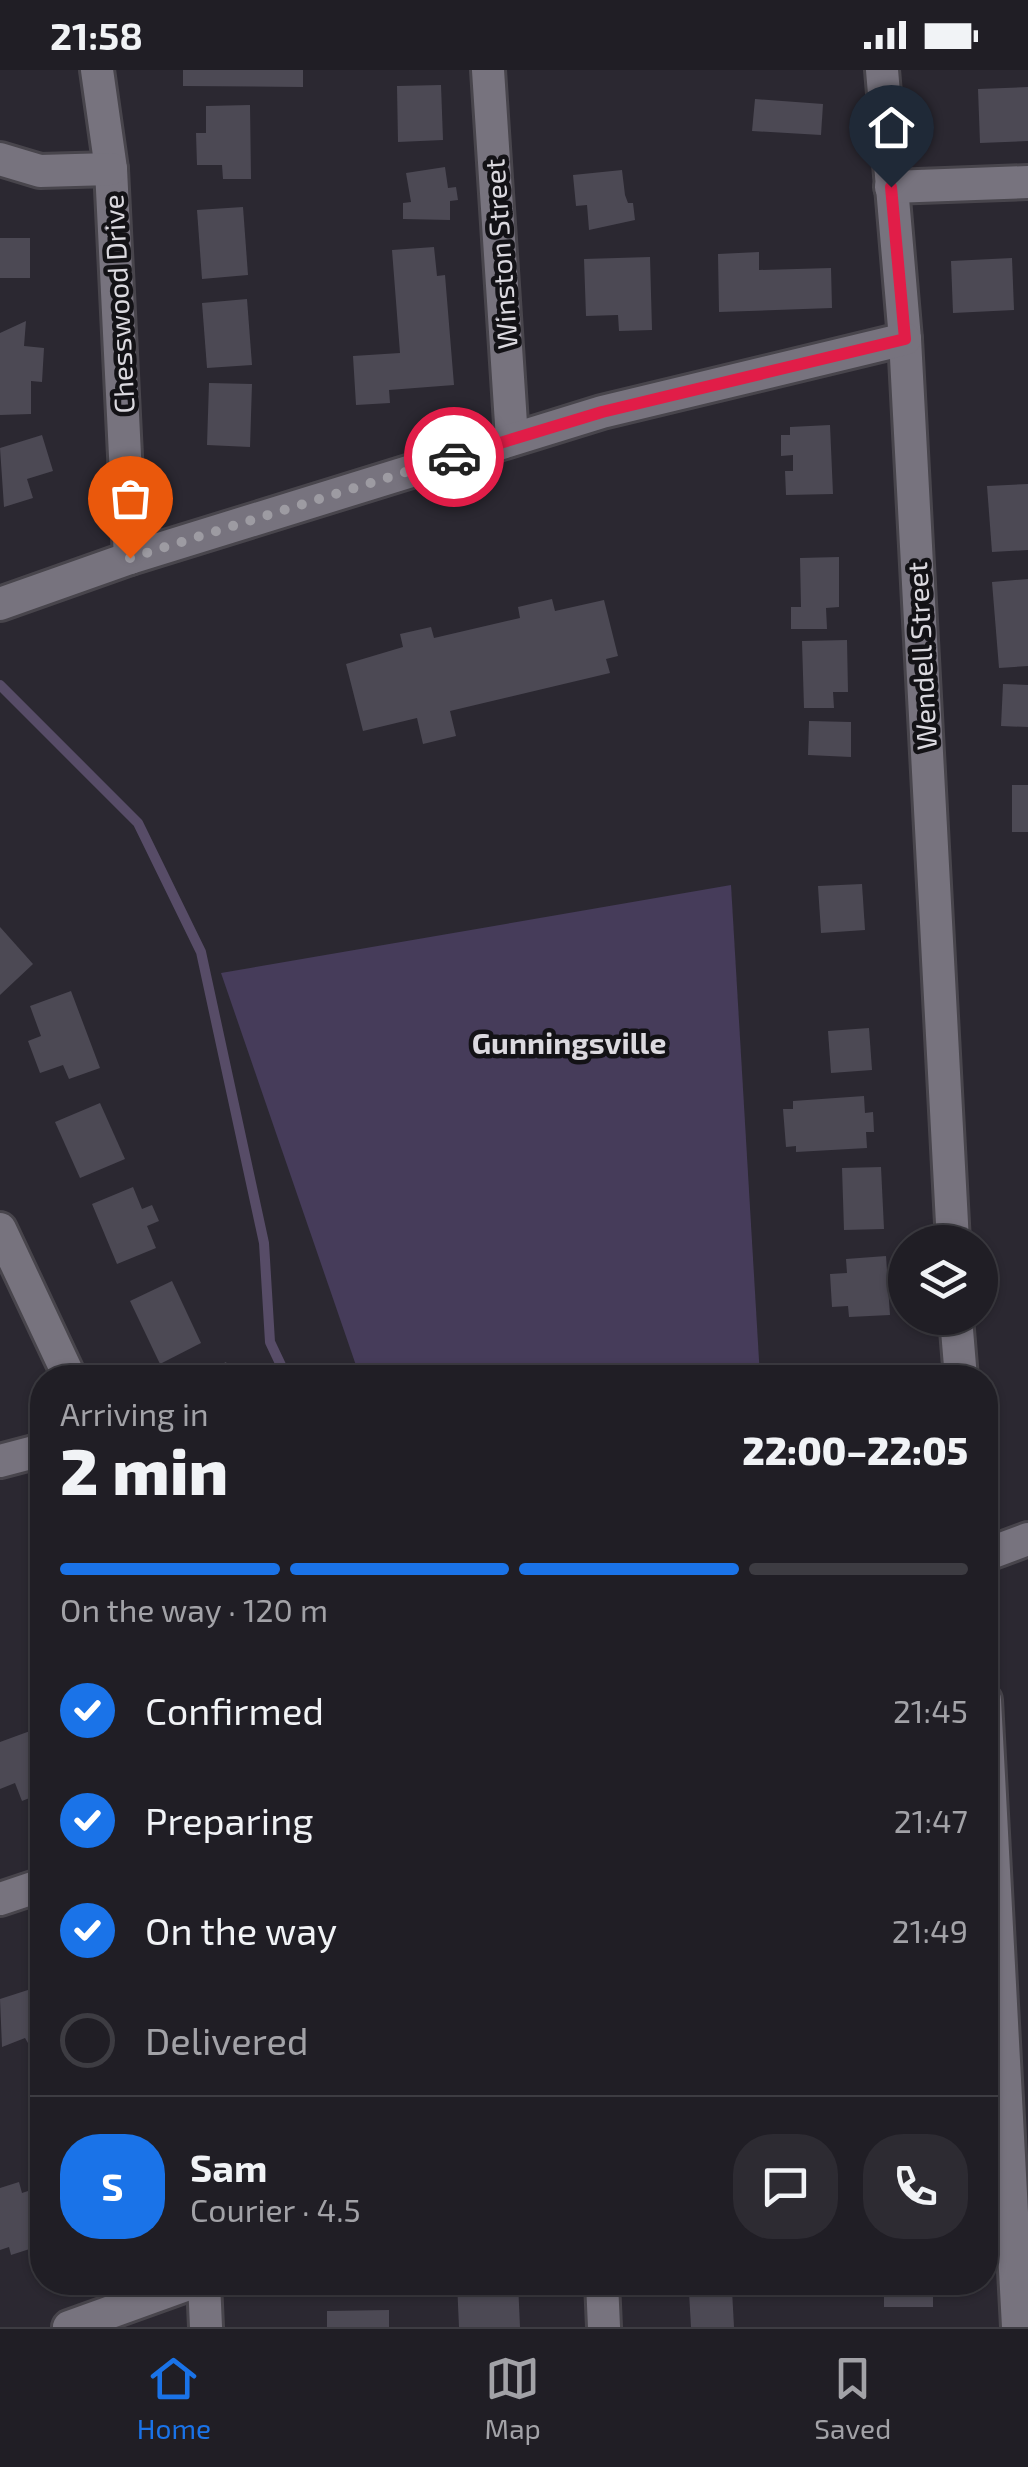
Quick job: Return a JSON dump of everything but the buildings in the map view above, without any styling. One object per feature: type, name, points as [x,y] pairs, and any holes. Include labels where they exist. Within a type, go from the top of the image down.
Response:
[{"type":"street","name":"Chesswood Drive","points":[[97,70],[111,169],[130,558]]},
{"type":"street","name":"Winston Street","points":[[488,70],[512,439]]},
{"type":"street","name":"Wendell Street","points":[[882,70],[905,339],[951,1225]]},
{"type":"street","name":"Chesswood Drive","points":[[0,159],[40,171],[111,169]]},
{"type":"street","points":[[891,187],[1028,182]]},
{"type":"street","points":[[0,604],[130,558],[602,412],[905,339]]},
{"type":"street","points":[[0,1228],[64,1365]]},
{"type":"street","points":[[958,1335],[961,1365]]},
{"type":"street","points":[[0,1461],[30,1453]]},
{"type":"street","points":[[998,1550],[1028,1539]]},
{"type":"street","points":[[0,1899],[30,1888]]},
{"type":"street","points":[[998,1947],[1018,2327]]},
{"type":"street","points":[[70,2327],[158,2295]]},
{"type":"street","points":[[205,2295],[206,2327]]},
{"type":"street","points":[[603,2295],[604,2327]]},
{"type":"shaded area","points":[[731,885],[759,1365],[356,1365],[221,973]]},
{"type":"waterway","points":[[0,685],[138,823],[201,952],[264,1243],[270,1342],[281,1365]]},
{"type":"way so far","points":[[130,558],[454,457]]},
{"type":"district","name":"Gunningsville","points":[[569,1042]]},
{"type":"route","points":[[454,457],[602,412],[905,339],[891,187]]}]
